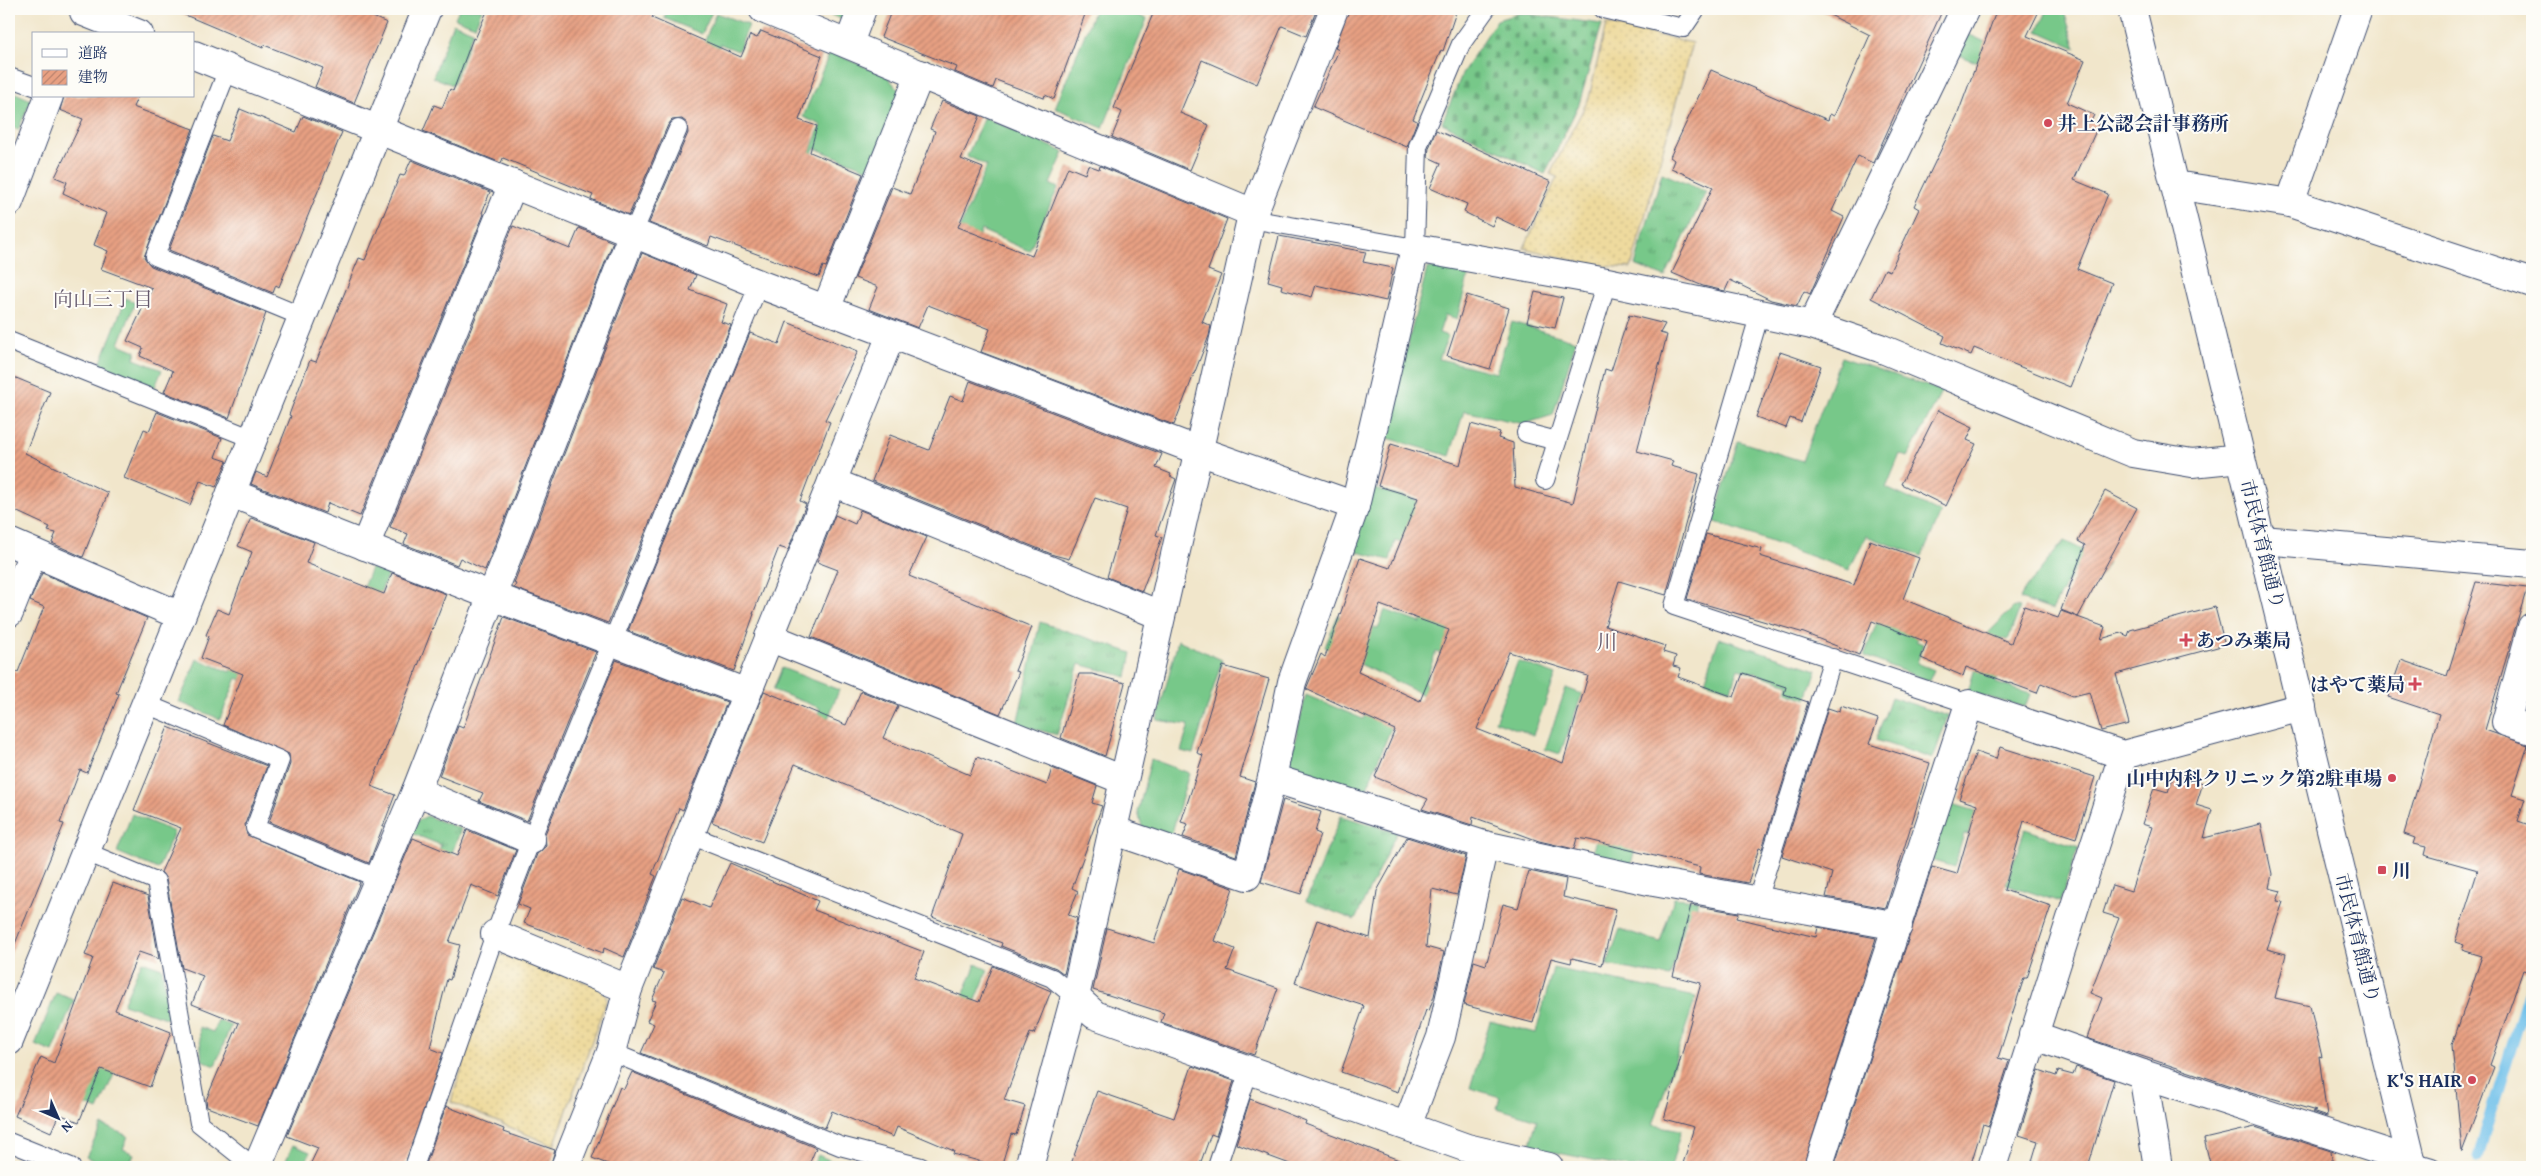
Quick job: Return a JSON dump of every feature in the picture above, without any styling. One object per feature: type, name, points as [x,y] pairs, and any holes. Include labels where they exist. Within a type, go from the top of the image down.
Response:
[{"type":"street","points":[[9,1041],[427,9]]},
{"type":"street","points":[[763,9],[849,43],[1252,216]]},
{"type":"street","points":[[849,43],[862,9]]},
{"type":"street","points":[[1029,1167],[1075,998],[1160,615],[1252,216],[1334,9]]},
{"type":"street","points":[[1812,325],[1965,9]]},
{"type":"street","name":"市民体育館通り","points":[[2132,9],[2241,458],[2263,540],[2302,707],[2419,1165]]},
{"type":"street","points":[[2290,203],[2358,9]]},
{"type":"street","points":[[81,18],[132,32]]},
{"type":"street","points":[[195,55],[379,128],[759,284],[1199,451],[1356,506]]},
{"type":"street","points":[[826,309],[920,74]]},
{"type":"street","points":[[9,202],[48,98]]},
{"type":"street","points":[[365,546],[513,184]]},
{"type":"street","points":[[2175,185],[2290,203],[2532,283]]},
{"type":"street","points":[[256,1167],[416,791],[490,595],[633,233]]},
{"type":"street","points":[[1112,830],[1247,876],[1272,778],[1292,682],[1356,506],[1415,248],[1607,282],[1812,325],[1880,348],[2133,453],[2192,463],[2241,458]]},
{"type":"street","points":[[565,1167],[611,1052],[628,989],[891,335]]},
{"type":"street","points":[[832,482],[1160,615]]},
{"type":"street","points":[[231,493],[490,595],[747,693]]},
{"type":"street","points":[[2263,540],[2532,564]]},
{"type":"street","points":[[9,613],[21,548],[181,616]]},
{"type":"street","points":[[2532,626],[2506,722],[2532,730]]},
{"type":"street","points":[[770,637],[1123,780]]},
{"type":"street","points":[[1818,1167],[1969,704],[2123,755],[2302,707]]},
{"type":"street","points":[[1992,1167],[2123,755]]},
{"type":"street","points":[[1272,778],[1484,845],[1654,882],[1898,926]]},
{"type":"street","points":[[416,791],[531,840]]},
{"type":"street","points":[[1407,1126],[1441,1037],[1484,845]]},
{"type":"street","points":[[495,934],[628,989]]},
{"type":"street","points":[[1075,998],[1095,1015],[1407,1126],[1464,1158],[1549,1167]]},
{"type":"street","points":[[2033,1035],[2143,1074],[2419,1165]]},
{"type":"street","points":[[2143,1074],[2158,1167]]},
{"type":"lane","points":[[1252,216],[1415,248],[1418,146],[1461,44],[1486,9]]},
{"type":"lane","points":[[1603,9],[1683,28],[1696,9]]},
{"type":"lane","points":[[228,69],[155,256],[302,317]]},
{"type":"lane","points":[[9,76],[32,85]]},
{"type":"lane","points":[[633,233],[678,129]]},
{"type":"lane","points":[[1545,480],[1607,282]]},
{"type":"lane","points":[[414,1167],[495,934],[531,840],[759,284]]},
{"type":"lane","points":[[1760,313],[1674,606],[1969,704]]},
{"type":"lane","points":[[9,341],[253,439]]},
{"type":"lane","points":[[1526,433],[1557,441]]},
{"type":"lane","points":[[1757,900],[1833,658]]},
{"type":"lane","points":[[146,704],[280,760],[255,828],[380,879]]},
{"type":"lane","points":[[690,835],[1052,978],[1075,998]]},
{"type":"lane","points":[[86,852],[156,881],[199,1123],[256,1167]]},
{"type":"lane","points":[[611,1052],[840,1146],[921,1167]]},
{"type":"lane","points":[[1217,1167],[1249,1070]]},
{"type":"lane","points":[[9,1142],[71,1167]]},
{"type":"green space","points":[[459,9],[482,9],[475,26],[455,18]]},
{"type":"green space","points":[[668,9],[713,10],[702,34],[664,18]]},
{"type":"green space","points":[[816,9],[851,9],[846,21]]},
{"type":"green space","points":[[1095,9],[1121,9],[1147,19],[1103,128],[1055,108]]},
{"type":"green space","points":[[2048,9],[2063,9],[2076,48],[2038,31]]},
{"type":"green space","points":[[716,13],[749,25],[738,51],[720,44],[710,70],[695,64]]},
{"type":"green space","points":[[1520,13],[1602,24],[1579,104],[1545,174],[1442,123],[1463,72],[1497,20]]},
{"type":"green space","points":[[453,23],[473,31],[453,85],[433,77]]},
{"type":"green space","points":[[1968,34],[2005,51],[1997,71],[1959,55]]},
{"type":"green space","points":[[830,52],[887,76],[901,93],[870,170],[814,148],[811,157],[799,147],[810,151],[821,125],[803,117]]},
{"type":"green space","points":[[9,90],[31,100],[18,130],[9,126]]},
{"type":"green space","points":[[984,117],[1064,152],[1050,184],[1058,188],[1029,251],[981,230],[976,242],[957,234],[987,166],[967,156]]},
{"type":"green space","points":[[1662,173],[1706,192],[1665,277],[1635,265]]},
{"type":"green space","points":[[1437,266],[1469,273],[1457,319],[1445,315],[1439,333],[1448,336],[1439,359],[1496,373],[1512,322],[1576,341],[1553,415],[1524,424],[1464,411],[1450,456],[1384,437],[1427,269]]},
{"type":"green space","points":[[126,298],[135,303],[119,344],[136,351],[134,359],[162,370],[155,387],[100,364]]},
{"type":"green space","points":[[1841,357],[1942,391],[1908,457],[1900,454],[1886,488],[1941,513],[1922,556],[1866,536],[1849,570],[1713,521],[1738,441],[1802,461]]},
{"type":"green space","points":[[1372,488],[1447,508],[1425,550],[1395,541],[1390,560],[1353,551]]},
{"type":"green space","points":[[2064,541],[2108,562],[2099,578],[2075,568],[2052,610],[2020,599],[2025,589]]},
{"type":"green space","points":[[371,568],[388,574],[352,659],[336,653]]},
{"type":"green space","points":[[1435,587],[1461,626],[1448,657],[1436,652],[1424,684],[1482,712],[1479,722],[1325,647],[1338,615],[1378,629],[1385,610],[1421,623]]},
{"type":"green space","points":[[2014,607],[2020,608],[2008,640],[2002,638],[1992,661],[2002,664],[1996,683],[2030,694],[2025,707],[1968,692],[1984,637]]},
{"type":"green space","points":[[1882,609],[1928,611],[1916,641],[1923,644],[1917,663],[1934,670],[1929,681],[1864,656]]},
{"type":"green space","points":[[1040,622],[1132,653],[1127,677],[1079,664],[1057,735],[1017,724]]},
{"type":"green space","points":[[1719,638],[1817,670],[1807,699],[1787,692],[1789,684],[1738,668],[1731,689],[1705,681]]},
{"type":"green space","points":[[1178,640],[1222,660],[1193,754],[1181,751],[1189,725],[1157,720]]},
{"type":"green space","points":[[238,653],[250,658],[241,680],[237,678],[220,719],[179,702],[197,659],[230,672]]},
{"type":"green space","points":[[1518,661],[1556,675],[1533,735],[1495,721]]},
{"type":"green space","points":[[782,668],[839,690],[826,724],[816,720],[820,708],[773,690]]},
{"type":"green space","points":[[1378,686],[1403,698],[1365,793],[1295,773],[1290,761],[1306,695],[1363,719]]},
{"type":"green space","points":[[1566,688],[1582,694],[1560,754],[1545,749]]},
{"type":"green space","points":[[1891,697],[1948,716],[1933,759],[1876,740]]},
{"type":"green space","points":[[1151,759],[1189,773],[1171,836],[1142,827],[1138,812]]},
{"type":"green space","points":[[1612,780],[1639,834],[1631,864],[1592,854]]},
{"type":"green space","points":[[1949,803],[1976,811],[1968,835],[1964,834],[1954,867],[1930,860]]},
{"type":"green space","points":[[132,814],[174,832],[158,869],[117,852]]},
{"type":"green space","points":[[427,816],[461,829],[446,869],[434,864],[441,845],[411,833],[415,822]]},
{"type":"green space","points":[[1341,816],[1397,832],[1355,920],[1306,901]]},
{"type":"green space","points":[[2025,829],[2079,847],[2060,902],[2006,884]]},
{"type":"green space","points":[[1674,898],[1698,900],[1692,916],[1686,916],[1670,977],[1607,965],[1620,929],[1660,942]]},
{"type":"green space","points":[[142,961],[162,968],[169,1019],[123,1004]]},
{"type":"green space","points":[[976,964],[988,970],[970,1015],[957,1010]]},
{"type":"green space","points":[[1553,968],[1696,997],[1653,1125],[1681,1130],[1671,1167],[1628,1167],[1529,1147],[1537,1120],[1497,1108],[1500,1097],[1470,1088],[1490,1021],[1536,1033]]},
{"type":"green space","points":[[56,993],[74,1000],[53,1052],[35,1045]]},
{"type":"green space","points":[[218,1020],[231,1025],[215,1066],[202,1060],[199,1027],[213,1032]]},
{"type":"green space","points":[[105,1055],[120,1061],[98,1110],[84,1104]]},
{"type":"green space","points":[[102,1125],[128,1136],[123,1149],[134,1154],[128,1167],[108,1167],[86,1157]]},
{"type":"green space","points":[[293,1145],[310,1152],[304,1167],[283,1167]]},
{"type":"green space","points":[[818,1155],[840,1165],[839,1167],[812,1167]]},
{"type":"sand","points":[[1606,24],[1692,43],[1631,268],[1591,265],[1524,248],[1557,177],[1550,174],[1589,98]]},
{"type":"sand","points":[[508,952],[601,988],[607,999],[554,1146],[451,1102],[497,958]]},
{"type":"building","points":[[171,9],[354,9],[387,23],[354,103],[315,87],[323,68],[264,45],[263,48]]},
{"type":"building","points":[[488,9],[656,9],[652,18],[741,57],[750,35],[757,38],[761,31],[822,56],[799,120],[817,126],[810,152],[863,174],[826,267],[823,266],[819,277],[711,237],[708,246],[649,223],[688,133],[687,123],[682,119],[672,120],[668,125],[629,215],[591,199],[593,195],[503,158],[501,163],[423,131],[434,105],[442,108],[450,89],[453,91],[473,38],[475,39]]},
{"type":"building","points":[[892,9],[1087,9],[1054,99],[1045,95],[1044,98],[996,80],[993,88],[955,72],[957,67],[881,37]]},
{"type":"building","points":[[1155,9],[1317,9],[1306,36],[1282,26],[1257,84],[1202,60],[1180,113],[1209,125],[1190,170],[1112,137],[1122,112],[1114,108]]},
{"type":"building","points":[[1349,9],[1457,9],[1443,51],[1441,50],[1413,119],[1417,121],[1407,147],[1313,107],[1339,50],[1335,48]]},
{"type":"building","points":[[1818,9],[1943,9],[1873,163],[1858,156],[1832,211],[1844,217],[1810,294],[1804,291],[1797,306],[1771,300],[1730,280],[1725,291],[1703,286],[1672,273],[1713,187],[1671,168],[1674,160],[1670,157],[1711,70],[1828,120],[1830,114],[1834,116],[1870,35]]},
{"type":"building","points":[[1997,9],[2040,9],[2027,36],[2085,60],[2067,103],[2094,115],[2091,121],[2099,124],[2074,180],[2108,194],[2077,269],[2112,283],[2070,387],[1974,348],[1971,355],[1942,343],[1945,336],[1871,298],[1885,269],[1890,271],[1919,209],[1914,206],[1957,116]]},
{"type":"building","points":[[63,98],[137,98],[133,107],[193,129],[144,257],[151,266],[266,313],[229,418],[164,392],[173,371],[140,356],[143,348],[127,341],[152,288],[101,269],[108,251],[94,245],[106,213],[63,193],[67,182],[55,177],[83,119],[60,110]]},
{"type":"building","points":[[942,101],[980,116],[961,159],[983,168],[958,227],[1032,256],[1068,167],[1085,174],[1088,165],[1099,169],[1100,166],[1227,219],[1208,270],[1221,275],[1202,322],[1211,326],[1209,336],[1174,425],[981,352],[990,329],[928,305],[918,328],[869,309],[878,287],[855,278],[892,187],[910,194],[932,141],[935,131],[930,129]]},
{"type":"building","points":[[240,109],[296,132],[303,116],[342,132],[279,287],[276,285],[273,293],[169,250],[213,136],[227,141]]},
{"type":"building","points":[[1436,130],[1551,182],[1528,232],[1496,217],[1492,226],[1464,212],[1467,204],[1430,188],[1441,163],[1428,157],[1429,148]]},
{"type":"building","points":[[411,160],[490,192],[482,213],[484,214],[360,516],[328,503],[325,513],[251,484],[256,472],[267,477],[310,360],[316,362],[359,258],[365,260],[400,175],[404,176]]},
{"type":"building","points":[[513,226],[570,249],[579,228],[613,242],[485,570],[460,558],[457,565],[404,544],[408,534],[390,527]]},
{"type":"building","points":[[1279,236],[1366,252],[1363,262],[1393,268],[1386,301],[1316,285],[1312,297],[1281,289],[1282,285],[1268,281]]},
{"type":"building","points":[[642,253],[696,275],[690,290],[727,304],[721,322],[731,325],[608,623],[514,588],[516,584],[514,583]]},
{"type":"building","points":[[1535,292],[1563,298],[1555,328],[1527,322]]},
{"type":"building","points":[[1467,295],[1509,308],[1490,369],[1447,356]]},
{"type":"building","points":[[1629,315],[1665,324],[1660,333],[1667,335],[1637,451],[1673,461],[1671,466],[1699,474],[1666,595],[1619,581],[1605,626],[1665,646],[1663,652],[1676,656],[1673,666],[1681,668],[1678,677],[1734,697],[1743,673],[1786,687],[1784,694],[1808,702],[1762,849],[1759,848],[1748,883],[1699,874],[1700,867],[1589,840],[1577,838],[1574,849],[1539,841],[1473,817],[1472,825],[1422,809],[1428,799],[1375,777],[1395,730],[1306,689],[1321,654],[1325,657],[1360,558],[1390,568],[1418,498],[1378,486],[1391,444],[1460,465],[1471,424],[1500,432],[1498,438],[1513,443],[1515,487],[1573,503],[1605,369],[1611,371]],"holes":[[[1380,605],[1449,630],[1420,701],[1358,672]],[[1509,652],[1588,676],[1563,763],[1477,729]]]},
{"type":"building","points":[[787,322],[858,351],[825,420],[830,422],[800,501],[806,504],[788,550],[779,547],[753,614],[734,671],[628,631],[750,333],[779,344]]},
{"type":"building","points":[[1780,352],[1821,366],[1801,422],[1790,418],[1786,428],[1756,417]]},
{"type":"building","points":[[9,375],[50,392],[25,453],[108,493],[83,557],[52,543],[56,533],[48,531],[50,527],[9,508]]},
{"type":"building","points":[[970,381],[1162,454],[1156,468],[1171,474],[1170,476],[1176,479],[1156,535],[1162,537],[1142,591],[1107,577],[1127,509],[1095,498],[1069,559],[1054,555],[872,481],[890,435],[929,450],[950,396],[963,401]]},
{"type":"building","points":[[1938,410],[1973,427],[1967,440],[1976,444],[1946,506],[1901,484]]},
{"type":"building","points":[[157,412],[222,438],[215,457],[227,461],[216,487],[200,481],[190,505],[124,478],[144,429],[149,431]]},
{"type":"building","points":[[2105,491],[2137,508],[2078,617],[2061,610],[2085,545],[2078,541]]},
{"type":"building","points":[[860,510],[927,537],[909,576],[1032,627],[1015,671],[1019,672],[1000,714],[811,637],[838,570],[817,562],[835,515],[855,524]]},
{"type":"building","points":[[251,518],[314,542],[306,563],[384,594],[392,573],[446,594],[371,786],[395,795],[369,863],[269,822],[290,764],[289,754],[223,725],[243,674],[201,658],[209,636],[206,635],[217,609],[229,614],[252,552],[238,546]]},
{"type":"building","points":[[1706,534],[1762,549],[1760,556],[1854,585],[1870,540],[1919,558],[1903,599],[2011,643],[2024,606],[2058,618],[2061,611],[2105,627],[2101,639],[2121,633],[2128,636],[2130,630],[2215,607],[2225,645],[2116,674],[2129,724],[2101,731],[2090,692],[2073,696],[2041,683],[2037,693],[1966,667],[1963,676],[1921,658],[1927,642],[1872,621],[1859,655],[1804,633],[1687,599]]},
{"type":"building","points":[[42,573],[147,618],[116,693],[119,694],[87,773],[80,770],[60,823],[64,824],[10,956],[9,668],[18,672],[44,607],[30,601]]},
{"type":"building","points":[[2476,582],[2527,588],[2485,730],[2528,745],[2512,795],[2525,799],[2518,821],[2532,826],[2532,954],[2527,971],[2523,970],[2490,1065],[2494,1067],[2462,1152],[2452,1045],[2482,956],[2462,950],[2464,945],[2455,942],[2478,870],[2424,855],[2426,847],[2413,844],[2415,838],[2404,834],[2439,714],[2388,697],[2401,660],[2447,676]]},
{"type":"building","points":[[504,617],[596,652],[527,821],[479,801],[483,793],[439,776],[458,726],[463,728]]},
{"type":"building","points":[[616,660],[727,702],[683,810],[679,808],[652,874],[656,876],[624,957],[604,948],[603,953],[524,923],[530,909],[518,904],[537,854],[546,846],[545,834]]},
{"type":"building","points":[[1223,666],[1269,679],[1240,777],[1255,782],[1236,856],[1183,837],[1188,824],[1181,822],[1203,755],[1197,753]]},
{"type":"building","points":[[1079,674],[1092,674],[1125,683],[1105,756],[1061,738]]},
{"type":"building","points":[[764,691],[846,725],[861,691],[898,706],[883,738],[970,775],[977,757],[1047,785],[1052,768],[1097,786],[1092,803],[1102,806],[1072,888],[1078,891],[1068,915],[1077,918],[1064,974],[1056,968],[1001,946],[1002,943],[932,917],[962,834],[795,764],[762,842],[712,822]]},
{"type":"building","points":[[1841,706],[1878,719],[1869,744],[1930,763],[1886,908],[1826,897],[1832,873],[1782,856],[1828,708],[1840,712]]},
{"type":"building","points":[[168,727],[267,766],[245,824],[247,835],[360,882],[258,1126],[207,1107],[206,1100],[239,1023],[192,1004],[203,976],[182,968],[166,879],[161,872],[181,828],[134,810]]},
{"type":"building","points":[[2000,747],[2095,777],[2076,838],[2024,821],[2004,890],[2051,906],[2027,978],[2024,978],[1998,1058],[2009,1061],[1989,1126],[1983,1124],[1970,1167],[1834,1167],[1932,867],[1957,874],[1977,805],[1959,799],[1976,752],[1996,759]]},
{"type":"building","points":[[2174,774],[2203,783],[2196,805],[2212,810],[2204,838],[2261,824],[2272,874],[2269,888],[2281,891],[2277,901],[2283,902],[2267,949],[2286,954],[2275,998],[2310,1006],[2322,1057],[2319,1056],[2327,1117],[2312,1112],[2316,1111],[2244,1090],[2087,1038],[2102,998],[2090,993],[2119,918],[2103,913],[2112,885],[2131,891],[2152,827],[2142,824],[2154,788],[2168,792]]},
{"type":"building","points":[[1283,800],[1321,812],[1315,832],[1320,834],[1301,894],[1261,882]]},
{"type":"building","points":[[467,830],[516,850],[498,896],[471,885],[449,942],[460,945],[450,980],[447,979],[430,1048],[443,1053],[404,1167],[309,1167],[318,1148],[287,1136],[413,838],[457,856]]},
{"type":"building","points":[[1407,837],[1466,856],[1457,895],[1432,889],[1426,947],[1444,952],[1434,996],[1429,1011],[1426,1010],[1398,1092],[1341,1072],[1364,1006],[1295,983],[1317,920],[1370,938],[1377,891]]},
{"type":"building","points":[[730,863],[818,901],[814,910],[924,952],[914,978],[979,1002],[993,966],[1051,991],[1034,1034],[1030,1033],[1004,1100],[1025,1106],[1016,1135],[1011,1134],[1001,1167],[953,1154],[954,1151],[897,1127],[893,1137],[832,1111],[825,1128],[641,1053],[654,1024],[647,1021],[656,1001],[652,1000],[664,973],[653,969],[682,897],[709,908]]},
{"type":"building","points":[[1179,869],[1233,888],[1215,941],[1235,949],[1227,970],[1278,988],[1254,1055],[1161,1022],[1164,1013],[1093,990],[1107,928],[1154,943]]},
{"type":"building","points":[[1529,871],[1566,879],[1563,897],[1616,909],[1602,965],[1572,958],[1571,963],[1551,958],[1533,1023],[1464,1005],[1474,961],[1486,965],[1503,904],[1518,908]]},
{"type":"building","points":[[113,883],[148,896],[159,959],[139,952],[115,1010],[171,1032],[150,1087],[101,1069],[79,1122],[59,1114],[51,1132],[15,1116],[41,1057],[54,1063],[93,958],[85,955]]},
{"type":"building","points":[[1691,905],[1739,913],[1737,918],[1816,937],[1818,927],[1876,938],[1803,1167],[1682,1167],[1694,1127],[1664,1119],[1701,983],[1673,976]]},
{"type":"building","points":[[1192,1066],[1234,1081],[1216,1136],[1211,1134],[1199,1167],[1070,1167],[1097,1091],[1174,1118]]},
{"type":"building","points":[[2076,1067],[2114,1080],[2088,1167],[2053,1167],[2032,1161],[2038,1141],[2019,1135],[2039,1070],[2056,1076],[2058,1071],[2073,1075]]},
{"type":"building","points":[[632,1072],[816,1148],[808,1167],[615,1167],[592,1158],[620,1087],[624,1089]]},
{"type":"building","points":[[1250,1099],[1306,1121],[1305,1124],[1412,1165],[1412,1167],[1298,1167],[1236,1144]]},
{"type":"building","points":[[446,1106],[504,1129],[503,1132],[555,1150],[550,1167],[425,1167]]},
{"type":"building","points":[[2255,1127],[2331,1151],[2333,1167],[2211,1167],[2204,1139]]},
{"type":"waterway","points":[[2478,1157],[2532,980]]},
{"type":"place","name":"井上公認会計事務所","points":[[2048,123]]},
{"type":"place","name":"あつみ薬局","points":[[2186,640]]},
{"type":"place","name":"はやて薬局","points":[[2415,684]]},
{"type":"place","name":"山中内科クリニック第2駐車場","points":[[2392,778]]},
{"type":"place","name":"川","points":[[2382,870]]},
{"type":"place","name":"K'S HAIR","points":[[2472,1080]]},
{"type":"district","name":"向山三丁目","points":[[103,299]]},
{"type":"district","name":"川","points":[[1607,642]]}]
